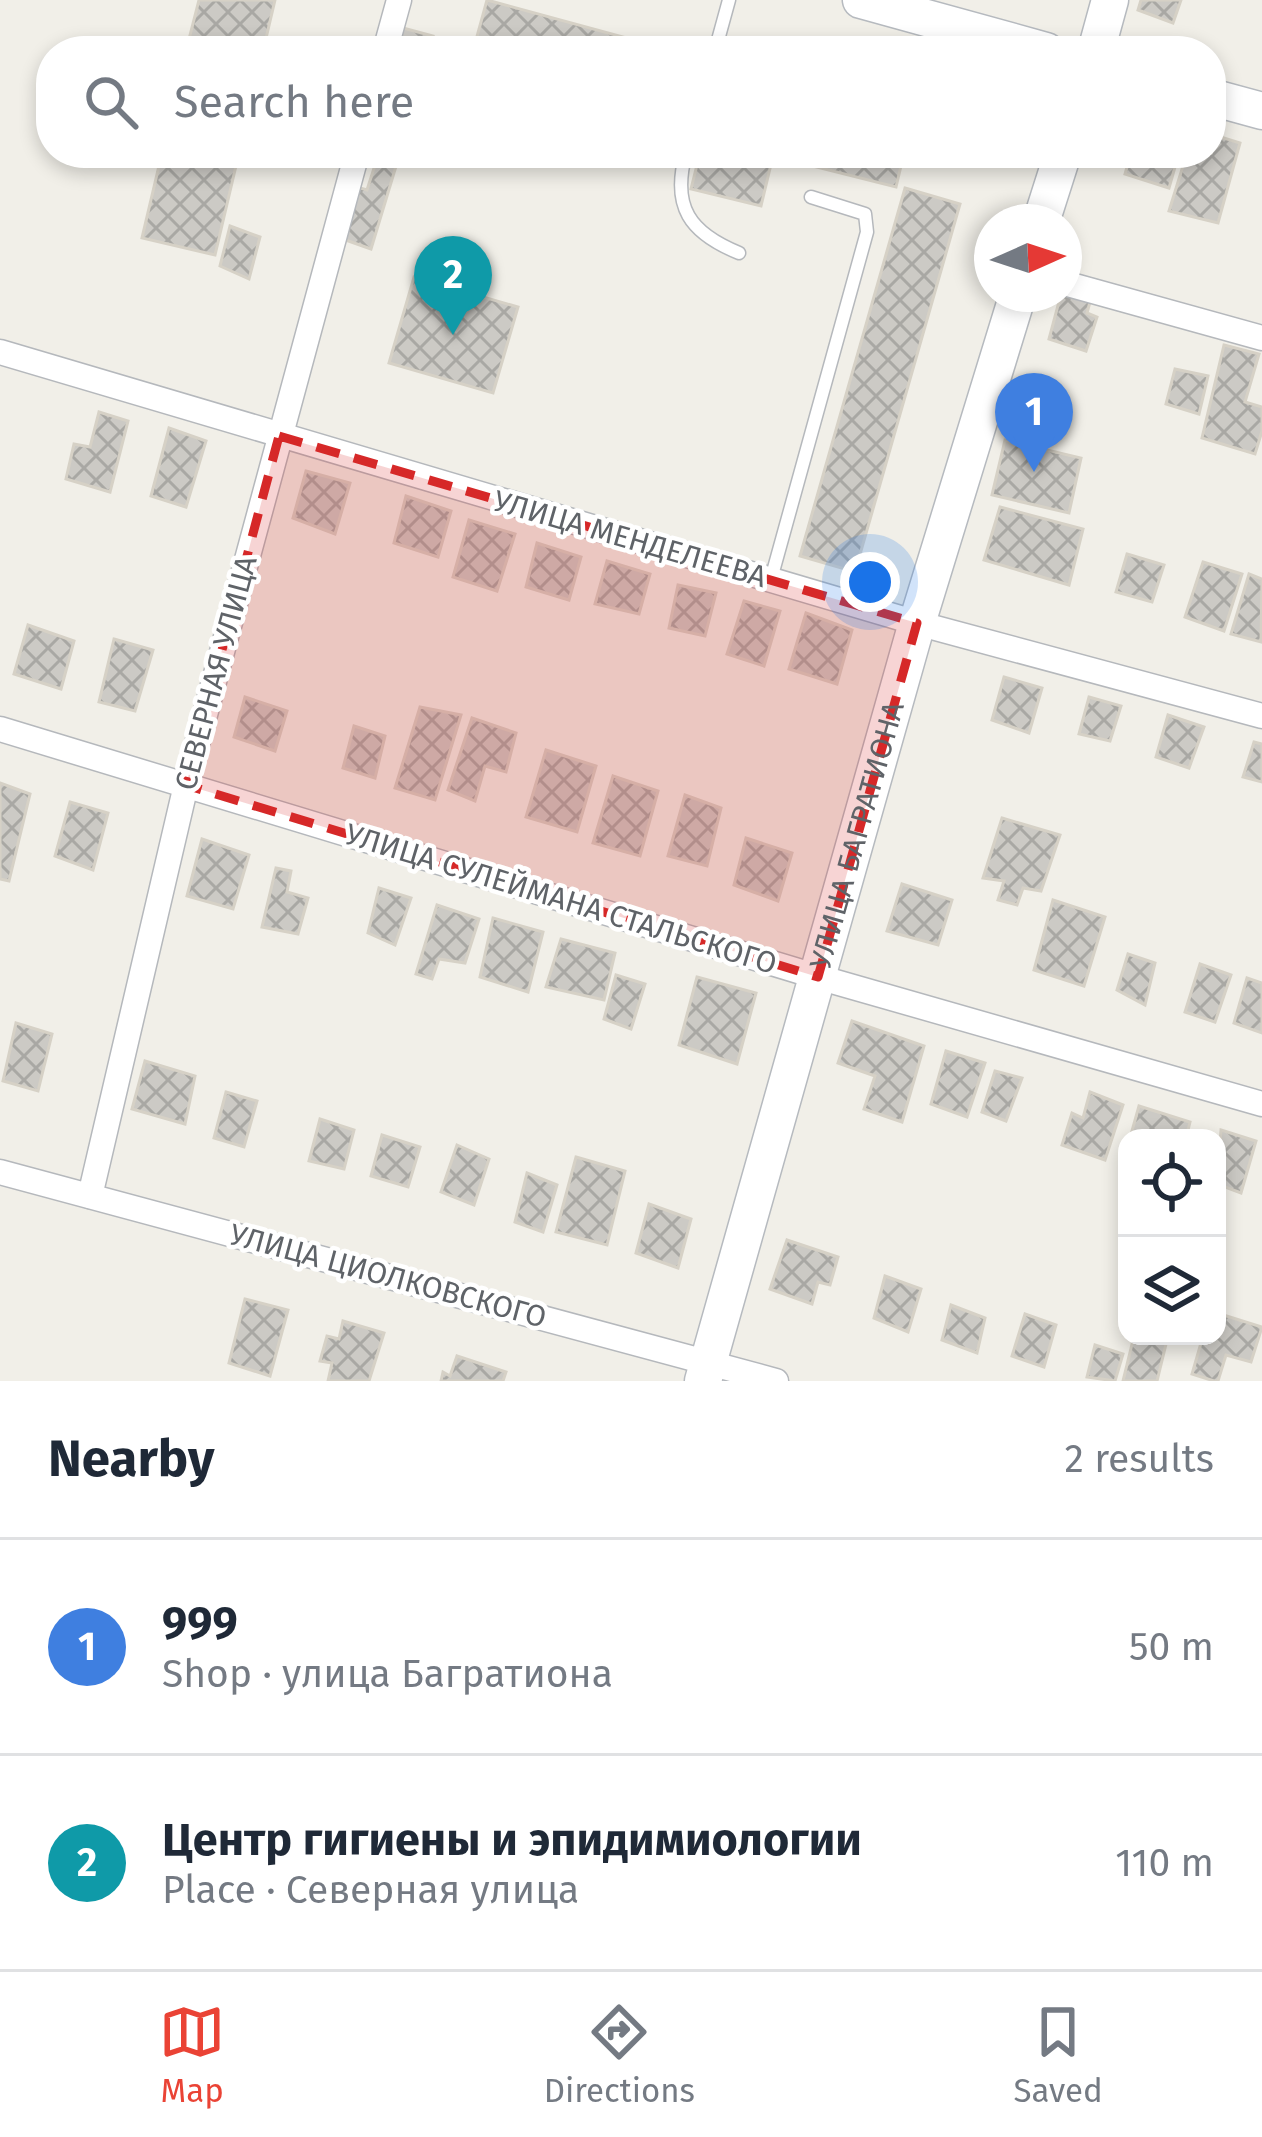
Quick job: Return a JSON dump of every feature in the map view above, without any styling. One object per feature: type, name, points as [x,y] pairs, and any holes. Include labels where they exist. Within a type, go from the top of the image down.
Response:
[{"type":"street","points":[[389,36],[399,0]]},
{"type":"street","points":[[861,0],[992,36]]},
{"type":"street","points":[[1100,36],[1110,0]]},
{"type":"street","points":[[1226,101],[1262,112]]},
{"type":"street","name":"СЕВЕРНАЯ УЛИЦА","points":[[90,1196],[186,784],[353,168]]},
{"type":"street","points":[[1047,204],[1059,168]]},
{"type":"street","points":[[1082,288],[1262,338]]},
{"type":"street","name":"УЛИЦА БАГРАТИОНА","points":[[705,1371],[916,622],[1012,312]]},
{"type":"street","name":"УЛИЦА МЕНДЕЛЕЕВА","points":[[0,352],[916,622],[1262,716]]},
{"type":"street","name":"УЛИЦА СУЛЕЙМАНА СТАЛЬСКОГО","points":[[0,729],[818,977],[1262,1104]]},
{"type":"street","name":"УЛИЦА ЦИОЛКОВСКОГО","points":[[0,1172],[705,1371],[776,1381]]},
{"type":"lane","points":[[719,36],[729,0]]},
{"type":"lane","points":[[682,168],[681,194],[692,225],[707,240],[740,253]]},
{"type":"lane","points":[[771,580],[867,232],[865,214],[811,197]]},
{"type":"highlighted area","points":[[279,436],[917,623],[818,977],[186,785]]},
{"type":"building","points":[[199,0],[275,0],[267,36],[190,36]]},
{"type":"building","points":[[487,0],[619,36],[477,36]]},
{"type":"building","points":[[1141,0],[1181,0],[1173,23],[1138,10]]},
{"type":"building","points":[[403,28],[433,36],[401,36]]},
{"type":"building","points":[[1226,139],[1240,143],[1218,223],[1169,211],[1182,168],[1226,168]]},
{"type":"building","points":[[158,168],[235,168],[215,255],[142,238]]},
{"type":"building","points":[[374,168],[395,168],[371,249],[340,238],[357,187],[367,190]]},
{"type":"building","points":[[696,168],[770,168],[761,206],[691,189]]},
{"type":"building","points":[[821,168],[900,168],[896,187]]},
{"type":"building","points":[[1127,168],[1175,168],[1169,188],[1125,174]]},
{"type":"building","points":[[905,188],[960,204],[855,572],[800,556]]},
{"type":"building","points":[[230,226],[260,237],[249,279],[220,266]]},
{"type":"building","points":[[414,277],[518,307],[493,393],[389,363]]},
{"type":"building","points":[[1082,300],[1090,302],[1087,313],[1097,317],[1086,351],[1049,339],[1056,312],[1082,312]]},
{"type":"building","points":[[1224,345],[1259,354],[1245,402],[1262,407],[1255,454],[1202,438]]},
{"type":"building","points":[[1175,369],[1208,376],[1199,414],[1166,404]]},
{"type":"building","points":[[99,412],[128,421],[110,492],[66,479],[74,444],[90,447]]},
{"type":"building","points":[[169,428],[206,441],[186,507],[151,496]]},
{"type":"building","points":[[1005,440],[1081,458],[1069,513],[992,495]]},
{"type":"building","points":[[306,471],[350,483],[335,534],[293,518]]},
{"type":"building","points":[[406,496],[451,511],[438,557],[394,543]]},
{"type":"building","points":[[1000,507],[1083,529],[1069,585],[984,560]]},
{"type":"building","points":[[469,520],[515,534],[497,591],[453,577]]},
{"type":"building","points":[[537,543],[581,557],[569,600],[526,587]]},
{"type":"building","points":[[1127,554],[1164,565],[1152,602],[1116,592]]},
{"type":"building","points":[[607,561],[650,574],[639,614],[595,604]]},
{"type":"building","points":[[1203,562],[1242,574],[1224,631],[1185,617]]},
{"type":"building","points":[[1249,574],[1262,579],[1261,642],[1231,634]]},
{"type":"building","points":[[678,585],[716,593],[705,636],[669,628]]},
{"type":"building","points":[[744,601],[780,611],[764,666],[727,654]]},
{"type":"building","points":[[806,613],[852,630],[837,684],[789,669]]},
{"type":"building","points":[[28,625],[74,641],[61,689],[14,674]]},
{"type":"building","points":[[114,639],[153,650],[135,711],[99,702]]},
{"type":"building","points":[[1004,677],[1042,688],[1029,733],[992,720]]},
{"type":"building","points":[[245,697],[287,711],[275,751],[234,737]]},
{"type":"building","points":[[1089,697],[1121,706],[1110,741],[1079,734]]},
{"type":"building","points":[[420,707],[461,715],[435,800],[395,788]]},
{"type":"building","points":[[1168,715],[1204,727],[1189,768],[1156,757]]},
{"type":"building","points":[[472,718],[516,733],[506,772],[485,766],[475,801],[448,790]]},
{"type":"building","points":[[354,726],[385,736],[375,778],[343,768]]},
{"type":"building","points":[[1254,742],[1262,744],[1262,782],[1243,777]]},
{"type":"building","points":[[546,750],[596,766],[577,832],[526,817]]},
{"type":"building","points":[[613,776],[658,791],[640,856],[593,843]]},
{"type":"building","points":[[0,783],[30,794],[9,881],[0,879]]},
{"type":"building","points":[[685,795],[721,808],[707,866],[668,856]]},
{"type":"building","points":[[70,802],[108,813],[93,870],[55,856]]},
{"type":"building","points":[[1002,818],[1060,835],[1041,891],[1023,888],[1017,905],[998,900],[1004,881],[983,878]]},
{"type":"building","points":[[746,838],[792,853],[778,901],[734,885]]},
{"type":"building","points":[[202,839],[249,855],[233,909],[187,896]]},
{"type":"building","points":[[276,868],[291,871],[287,892],[308,898],[298,934],[262,927]]},
{"type":"building","points":[[902,884],[952,900],[938,945],[887,931]]},
{"type":"building","points":[[379,888],[411,898],[395,945],[368,933]]},
{"type":"building","points":[[1053,900],[1105,917],[1084,986],[1034,970]]},
{"type":"building","points":[[437,905],[479,919],[465,963],[439,959],[432,979],[416,974]]},
{"type":"building","points":[[493,918],[543,932],[528,992],[480,977]]},
{"type":"building","points":[[561,939],[615,953],[604,1000],[546,987]]},
{"type":"building","points":[[1128,954],[1155,963],[1145,1005],[1117,990]]},
{"type":"building","points":[[1200,964],[1231,975],[1215,1022],[1185,1012]]},
{"type":"building","points":[[616,975],[645,984],[631,1029],[604,1019]]},
{"type":"building","points":[[697,977],[756,993],[737,1064],[679,1045]]},
{"type":"building","points":[[1247,978],[1262,983],[1262,1033],[1234,1023]]},
{"type":"building","points":[[852,1021],[924,1046],[902,1122],[864,1109],[875,1076],[838,1063]]},
{"type":"building","points":[[16,1023],[52,1034],[38,1091],[3,1081]]},
{"type":"building","points":[[946,1051],[985,1063],[967,1117],[931,1104]]},
{"type":"building","points":[[145,1061],[195,1076],[185,1124],[132,1109]]},
{"type":"building","points":[[995,1071],[1022,1078],[1006,1121],[982,1112]]},
{"type":"building","points":[[226,1092],[257,1101],[244,1147],[214,1138]]},
{"type":"building","points":[[1090,1092],[1123,1105],[1105,1160],[1062,1145],[1072,1113],[1083,1118]]},
{"type":"building","points":[[1139,1106],[1190,1122],[1188,1129],[1133,1129]]},
{"type":"building","points":[[320,1119],[354,1130],[344,1169],[309,1161]]},
{"type":"building","points":[[1226,1132],[1256,1141],[1241,1193],[1226,1187]]},
{"type":"building","points":[[382,1135],[420,1147],[408,1187],[371,1176]]},
{"type":"building","points":[[457,1145],[489,1159],[474,1205],[441,1192]]},
{"type":"building","points":[[576,1157],[625,1171],[607,1245],[556,1232]]},
{"type":"building","points":[[527,1173],[557,1185],[543,1232],[515,1222]]},
{"type":"building","points":[[649,1204],[691,1219],[678,1268],[636,1253]]},
{"type":"building","points":[[787,1240],[838,1257],[830,1285],[818,1282],[812,1304],[770,1289]]},
{"type":"building","points":[[885,1276],[921,1289],[908,1332],[874,1318]]},
{"type":"building","points":[[245,1299],[288,1310],[270,1376],[229,1363]]},
{"type":"building","points":[[951,1305],[985,1318],[977,1353],[942,1340]]},
{"type":"building","points":[[1025,1314],[1056,1325],[1044,1367],[1012,1356]]},
{"type":"building","points":[[1226,1316],[1262,1327],[1251,1362],[1226,1355],[1218,1381],[1192,1374],[1200,1345],[1226,1345]]},
{"type":"building","points":[[343,1321],[384,1333],[369,1381],[328,1381],[332,1363],[320,1361],[327,1336],[339,1339]]},
{"type":"building","points":[[1095,1345],[1123,1354],[1115,1381],[1087,1377]]},
{"type":"building","points":[[1132,1345],[1166,1345],[1157,1381],[1123,1381]]},
{"type":"building","points":[[457,1356],[506,1372],[503,1381],[441,1381],[443,1372],[450,1376]]},
{"type":"place","name":"Центр гигиены и эпидимиологии","points":[[453,335]]},
{"type":"place","name":"999","points":[[1034,472]]}]
